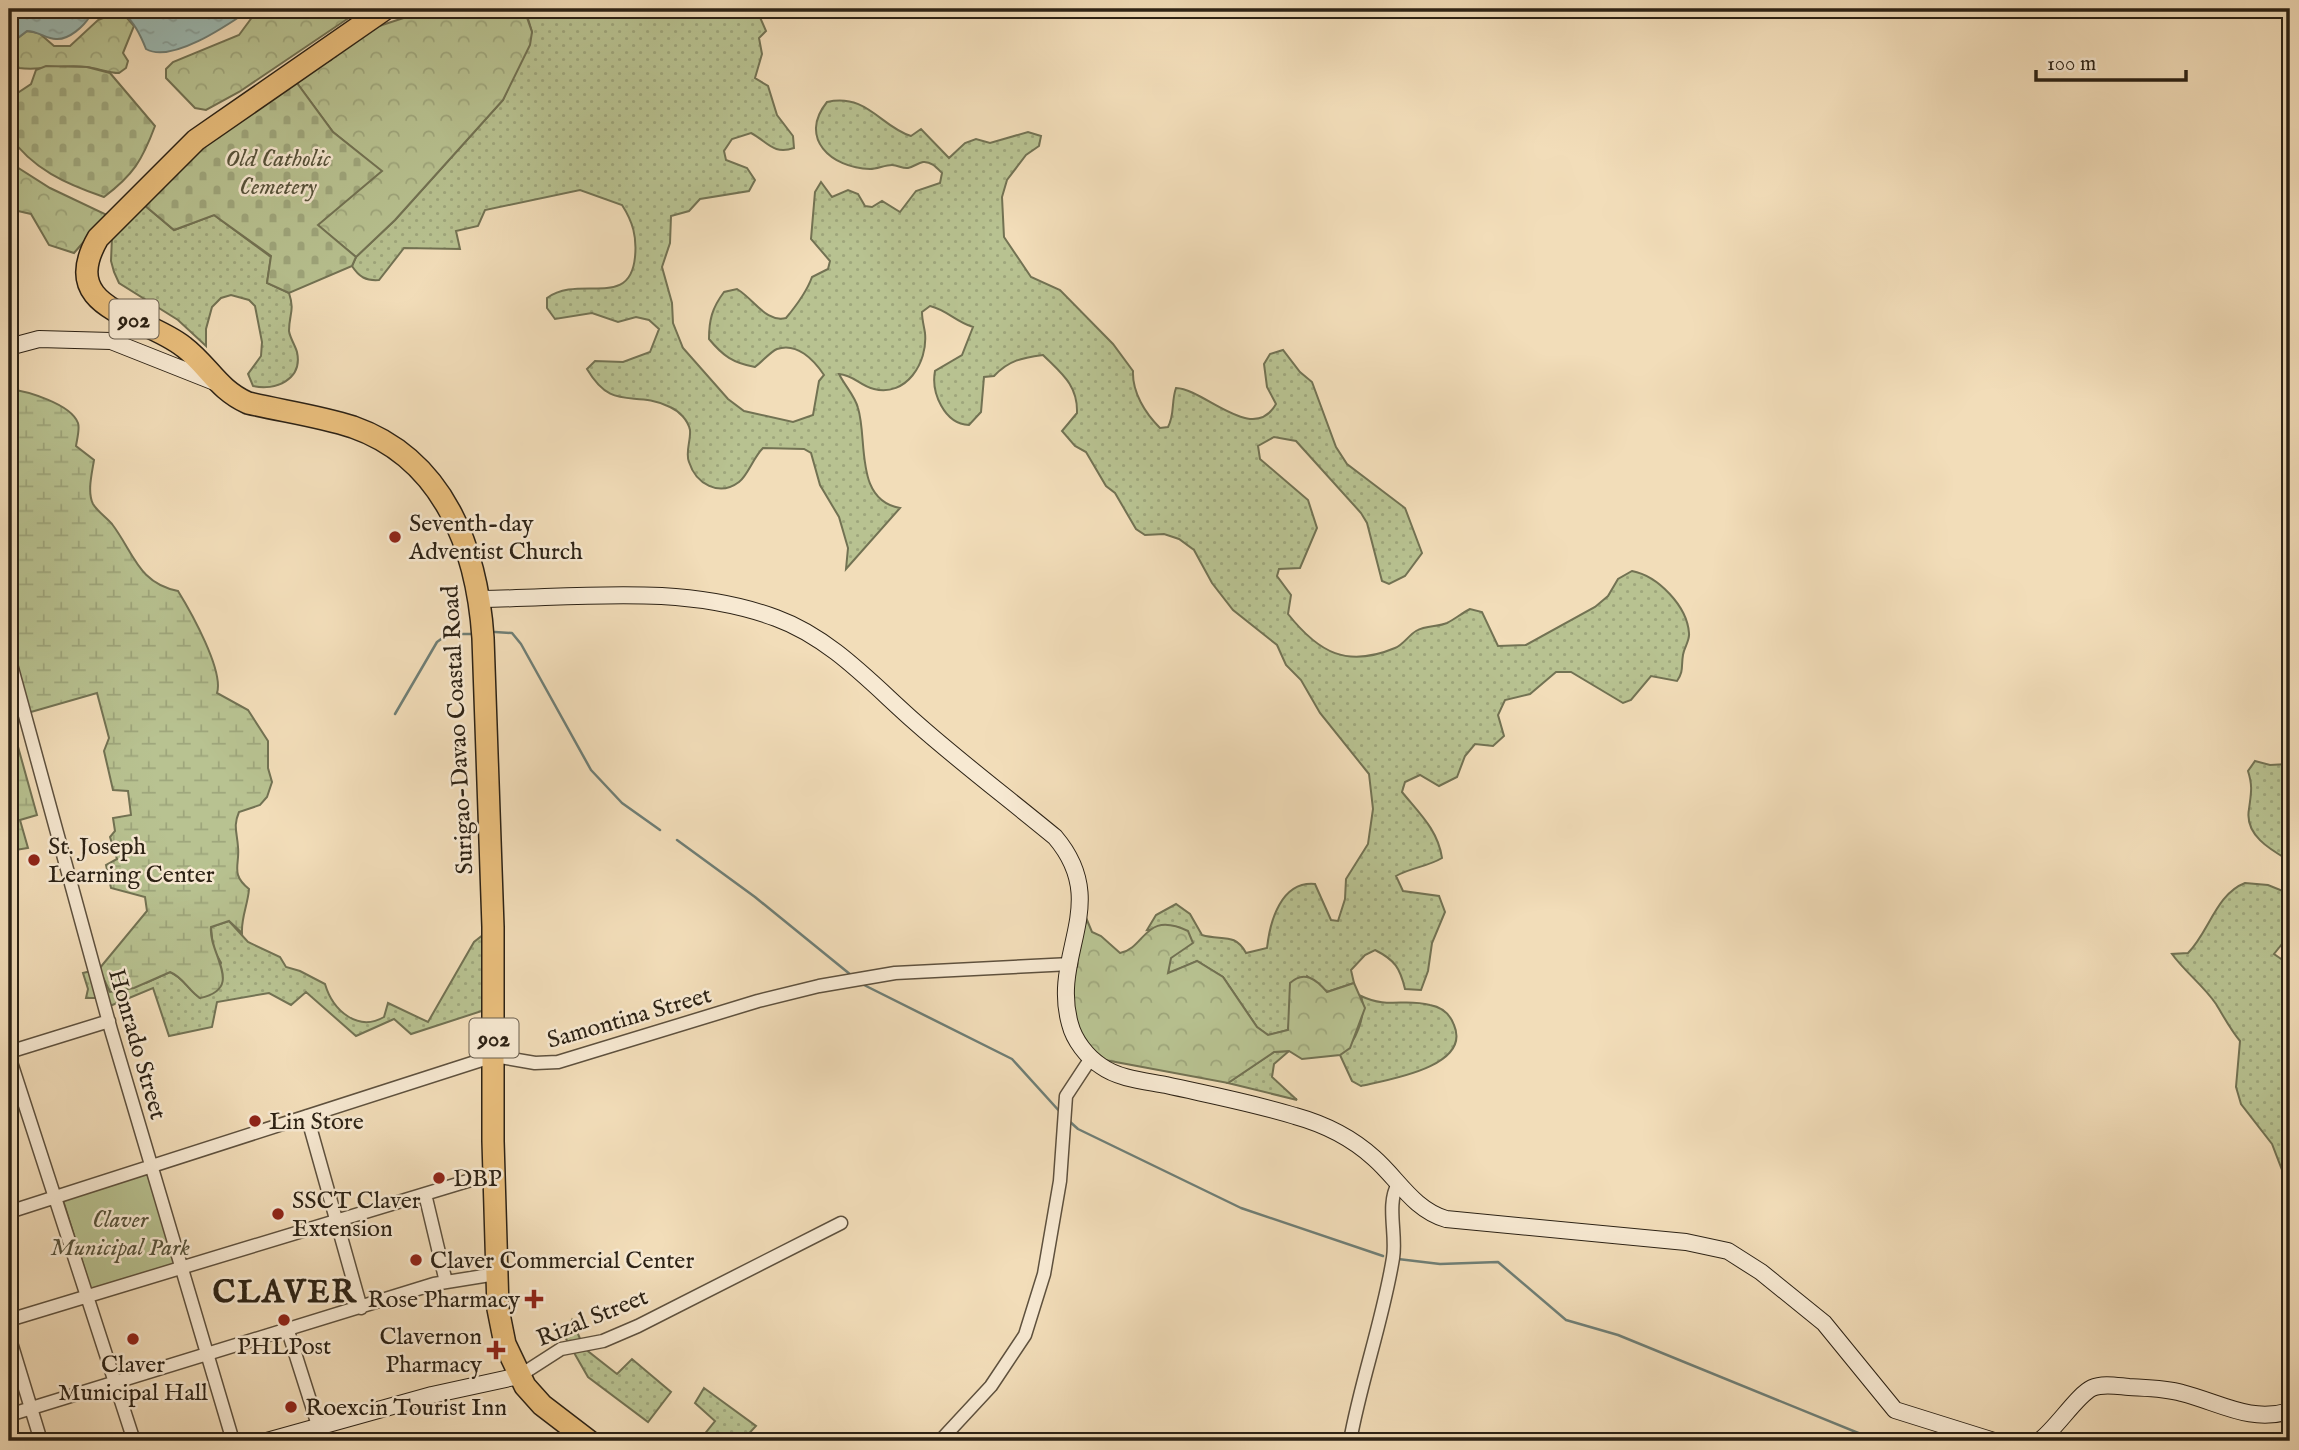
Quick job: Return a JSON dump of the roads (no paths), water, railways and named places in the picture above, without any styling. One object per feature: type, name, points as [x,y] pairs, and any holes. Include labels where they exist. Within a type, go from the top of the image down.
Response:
[{"type":"highway","name":"Surigao-Davao Coastal Road","points":[[386,9],[196,141],[99,238],[88,255],[87,277],[96,298],[107,307],[147,324],[184,347],[217,383],[248,403],[352,427],[408,458],[442,495],[455,518],[472,560],[481,599],[495,1056],[496,1274],[502,1330],[519,1376],[536,1399],[589,1441]]},
{"type":"street","points":[[9,346],[39,339],[111,341],[217,383]]},
{"type":"street","points":[[481,599],[642,594],[737,607],[800,628],[862,673],[915,723],[1055,837],[1065,849],[1073,861],[1082,891],[1067,988],[1070,1024],[1078,1042],[1091,1058],[1112,1072],[1128,1077],[1260,1105],[1335,1130],[1374,1158],[1420,1206],[1446,1219],[1686,1242],[1728,1251],[1761,1272],[1824,1323],[1895,1410],[1994,1441]]},
{"type":"street","name":"Honrado Street","points":[[9,657],[109,1021],[233,1441]]},
{"type":"street","name":"Samontina Street","points":[[9,1212],[495,1056],[535,1063],[558,1062],[758,1001],[895,973],[1071,964]]},
{"type":"street","points":[[109,1021],[9,1054],[134,1441]]},
{"type":"street","points":[[940,1441],[991,1386],[1025,1335],[1044,1274],[1060,1181],[1066,1096],[1091,1058]]},
{"type":"street","points":[[307,1116],[361,1308]]},
{"type":"street","points":[[9,1320],[90,1298],[494,1172]]},
{"type":"street","points":[[1350,1441],[1392,1267],[1395,1237],[1392,1196],[1398,1184]]},
{"type":"street","points":[[425,1194],[446,1282]]},
{"type":"street","name":"Rizal Street","points":[[267,1441],[321,1434],[457,1389],[519,1376],[561,1349],[603,1341],[638,1326],[841,1223]]},
{"type":"street","points":[[9,1415],[446,1282],[496,1274]]},
{"type":"street","points":[[288,1331],[321,1434]]},
{"type":"street","points":[[9,1336],[41,1441]]},
{"type":"street","points":[[2039,1441],[2063,1420],[2082,1395],[2092,1388],[2106,1385],[2180,1392],[2255,1416],[2274,1416],[2290,1411]]},
{"type":"water","points":[[9,9],[251,9],[200,40],[170,51],[146,49],[132,22],[119,12],[111,10],[90,16],[76,32],[61,39],[27,31],[14,41],[9,53]]},
{"type":"waterway","points":[[495,632],[512,633],[521,644],[591,770],[622,803],[660,830]]},
{"type":"waterway","points":[[395,714],[437,642],[448,634],[475,634]]},
{"type":"waterway","points":[[677,840],[755,897],[851,975]]},
{"type":"waterway","points":[[862,984],[1012,1059],[1061,1113]]},
{"type":"waterway","points":[[1068,1120],[1078,1129],[1241,1208],[1383,1256]]},
{"type":"waterway","points":[[1398,1259],[1440,1264],[1498,1262],[1566,1320],[1618,1335],[1878,1441]]},
{"type":"place","name":"Seventh-day Adventist Church","points":[[395,537]]},
{"type":"place","name":"St. Joseph Learning Center","points":[[34,860]]},
{"type":"place","name":"Lin Store","points":[[255,1121]]},
{"type":"place","name":"DBP","points":[[439,1178]]},
{"type":"place","name":"SSCT Claver Extension","points":[[278,1214]]},
{"type":"place","name":"Claver Commercial Center","points":[[416,1260]]},
{"type":"place","name":"Rose Pharmacy","points":[[534,1299]]},
{"type":"place","name":"PHLPost","points":[[284,1320]]},
{"type":"place","name":"Claver Municipal Hall","points":[[133,1339]]},
{"type":"place","name":"Clavernon Pharmacy","points":[[496,1350]]},
{"type":"place","name":"Roexcin Tourist Inn","points":[[291,1407]]},
{"type":"district","name":"CLAVER","points":[[285,1291]]},
{"type":"park label","name":"Old Catholic Cemetery","points":[[278,172]]},
{"type":"park label","name":"Claver Municipal Park","points":[[120,1233]]}]
